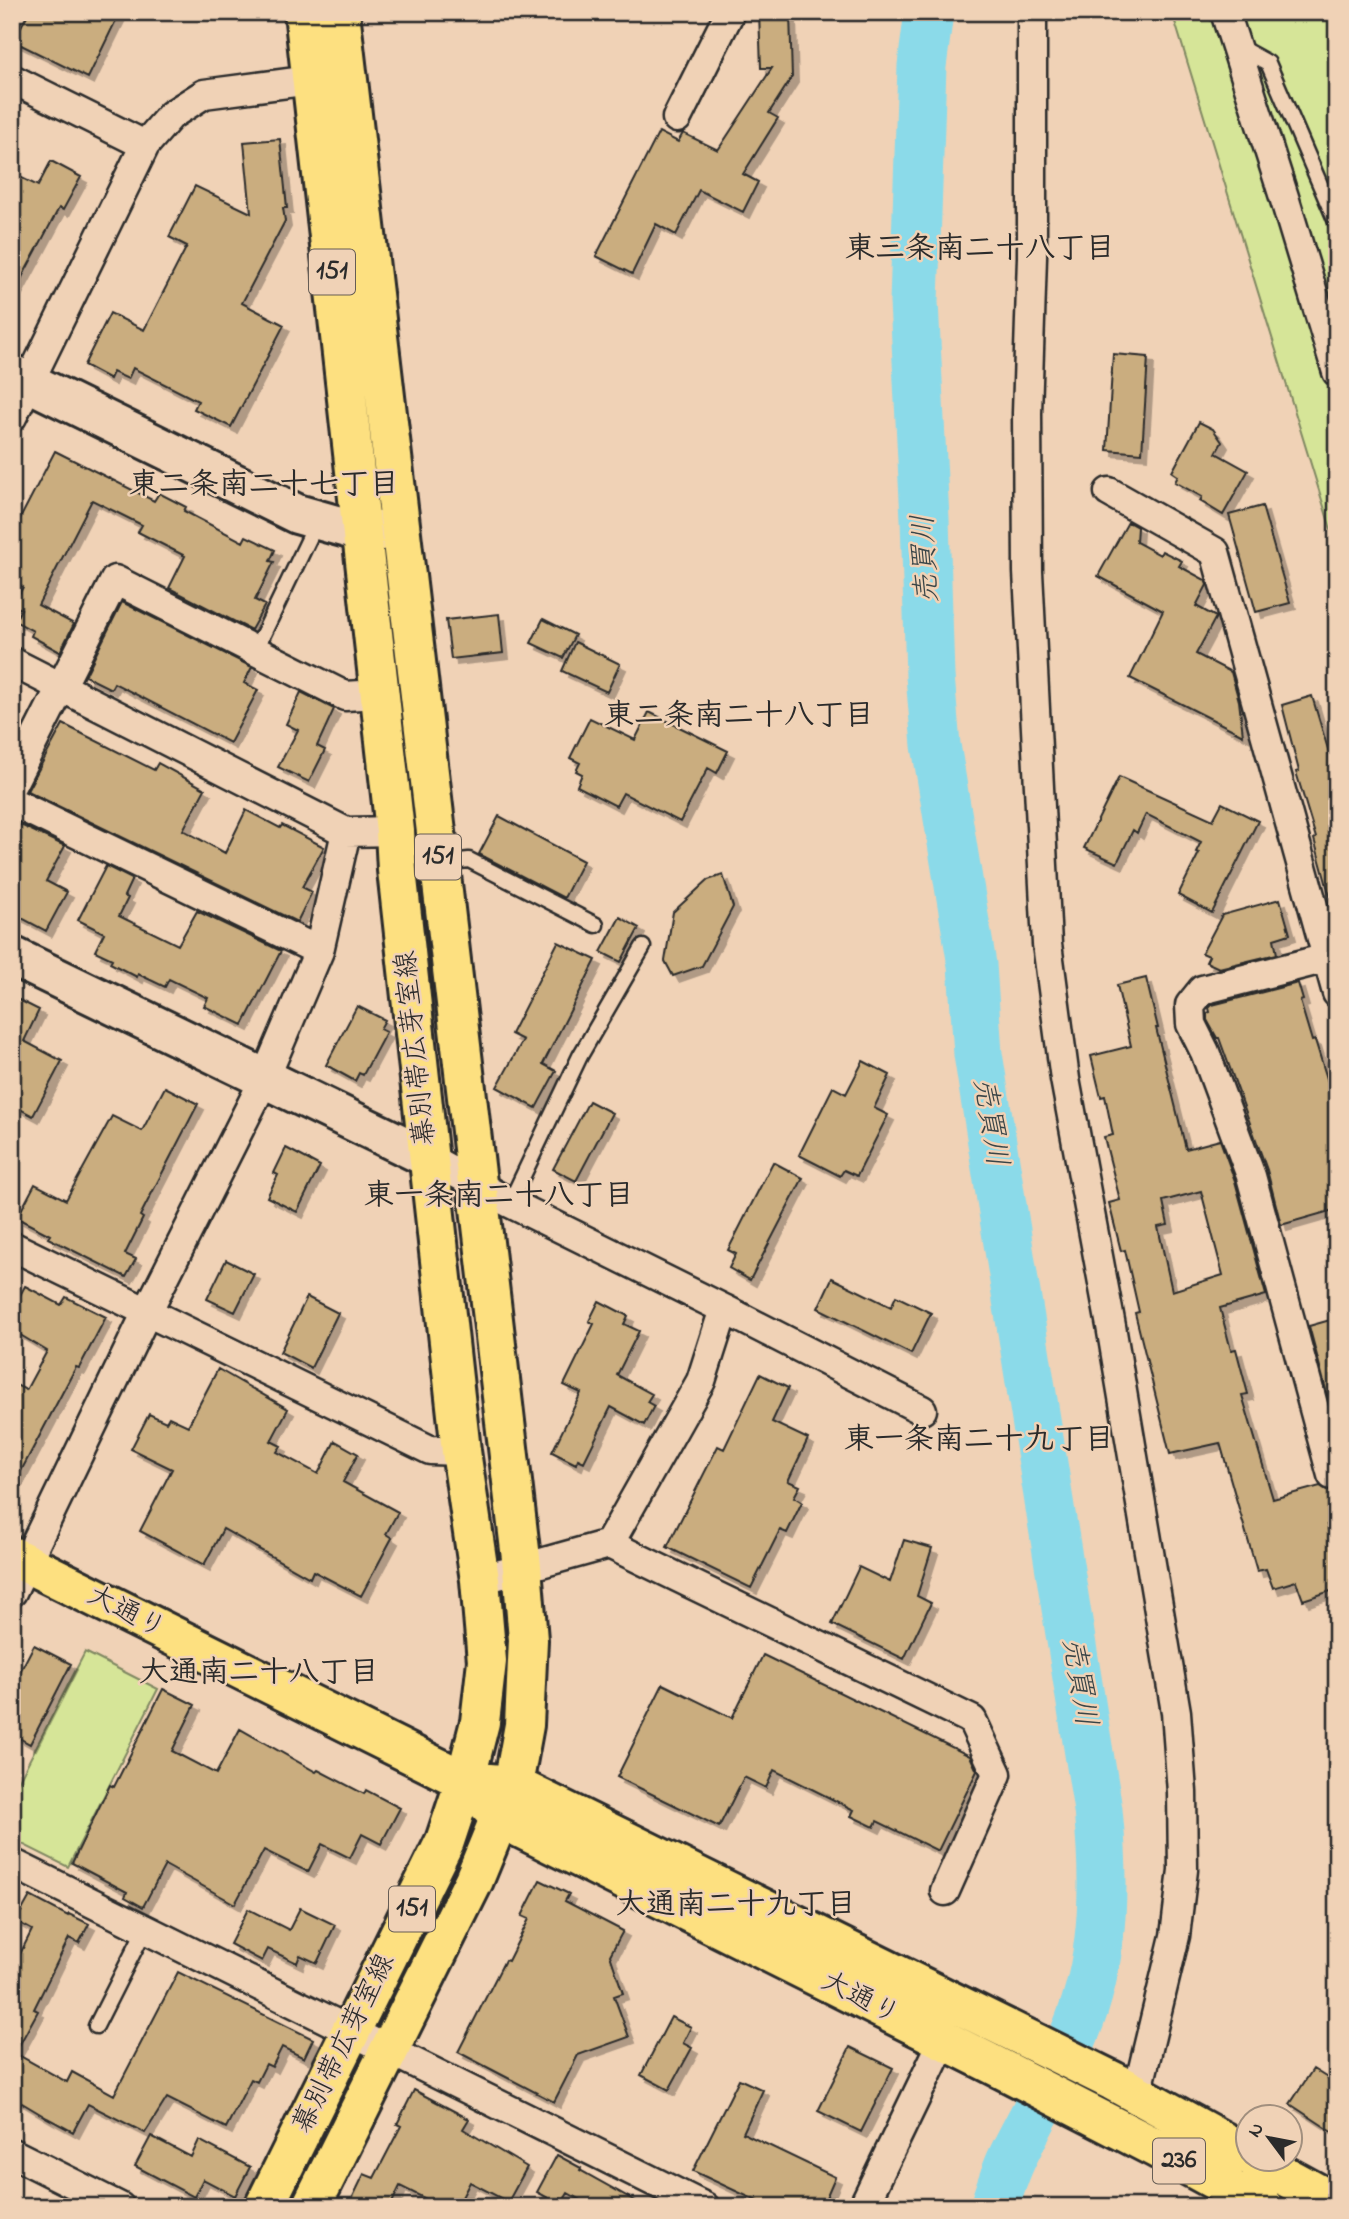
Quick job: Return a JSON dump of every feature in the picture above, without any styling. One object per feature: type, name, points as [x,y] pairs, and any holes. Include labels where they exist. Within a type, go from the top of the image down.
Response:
[{"type":"main road","name":"幕別帯広芽室線","points":[[264,2207],[445,1841],[465,1782],[480,1722],[487,1661],[480,1580],[461,1451],[304,12]]},
{"type":"main road","name":"幕別帯広芽室線","points":[[312,2207],[474,1880],[507,1802],[524,1725],[528,1640],[494,1194],[439,864],[340,12]]},
{"type":"main road","name":"大通り","points":[[17,1570],[507,1802],[1008,2029],[1234,2147]]},
{"type":"main road","name":"大通り","points":[[507,1802],[943,2041],[1093,2116],[1264,2207]]},
{"type":"main road","points":[[1282,2174],[1337,2204]]},
{"type":"street","points":[[677,118],[730,12]]},
{"type":"street","points":[[1032,12],[1032,230],[1027,413],[1028,572],[1047,944],[1065,1079],[1111,1326],[1175,1712],[1182,1792],[1183,1870],[1175,1936],[1125,2088]]},
{"type":"street","points":[[1225,12],[1337,372]]},
{"type":"street","points":[[12,79],[145,145]]},
{"type":"street","points":[[12,417],[21,378],[145,145],[171,115],[204,94],[311,80]]},
{"type":"street","points":[[21,378],[296,514],[361,532],[400,529]]},
{"type":"street","points":[[1109,492],[1215,552],[1337,993]]},
{"type":"street","points":[[12,784],[115,580],[345,696],[378,694]]},
{"type":"street","points":[[12,662],[346,832],[395,831]]},
{"type":"street","points":[[12,803],[319,951]]},
{"type":"street","points":[[17,1570],[264,1080],[319,951],[346,832]]},
{"type":"street","points":[[12,956],[429,1158],[494,1194],[922,1410]]},
{"type":"street","points":[[1327,958],[1202,990],[1190,1005],[1191,1024],[1205,1052],[1251,1176],[1335,1480]]},
{"type":"street","points":[[12,1246],[430,1450],[461,1451]]},
{"type":"street","points":[[608,1544],[701,1381],[724,1309]]},
{"type":"street","points":[[480,1580],[608,1544],[972,1720],[997,1773],[945,1891]]},
{"type":"street","points":[[12,1863],[705,2207]]},
{"type":"street","points":[[863,2207],[943,2041]]},
{"type":"street","points":[[12,2154],[120,2207]]},
{"type":"lane","points":[[1236,46],[1268,63],[1337,224]]},
{"type":"lane","points":[[255,651],[318,520]]},
{"type":"lane","points":[[439,864],[469,860],[596,925]]},
{"type":"lane","points":[[494,1194],[580,1056],[643,947]]},
{"type":"lane","points":[[96,2026],[145,1929]]},
{"type":"green space","points":[[1172,12],[1337,12],[1337,549]]},
{"type":"green space","points":[[85,1652],[158,1689],[68,1867],[12,1839],[12,1794]]},
{"type":"building","points":[[29,12],[120,12],[88,78],[13,41]]},
{"type":"building","points":[[759,12],[790,14],[792,77],[769,113],[778,118],[743,174],[758,182],[743,212],[699,190],[676,235],[656,224],[632,274],[596,256],[659,132],[678,142],[683,133],[718,150],[772,68],[761,68]]},
{"type":"building","points":[[280,139],[287,208],[283,208],[285,221],[242,303],[284,325],[231,427],[194,409],[198,401],[133,368],[128,379],[113,372],[110,379],[84,365],[110,313],[144,330],[187,246],[169,237],[195,186],[251,213],[244,142]]},
{"type":"building","points":[[51,161],[81,177],[63,210],[59,208],[12,296],[12,173],[38,186]]},
{"type":"building","points":[[1113,354],[1148,357],[1142,453],[1107,450]]},
{"type":"building","points":[[1199,422],[1213,429],[1222,442],[1216,453],[1248,471],[1223,515],[1200,501],[1202,497],[1175,482],[1178,476],[1172,472]]},
{"type":"building","points":[[55,451],[154,501],[159,493],[186,507],[184,511],[243,542],[246,536],[275,550],[270,561],[274,562],[255,600],[265,605],[251,630],[169,588],[185,556],[138,532],[142,525],[92,500],[38,605],[74,624],[60,652],[31,636],[33,631],[15,621],[21,609],[13,605],[23,587],[12,582],[12,534]]},
{"type":"building","points":[[1262,506],[1290,603],[1256,612],[1229,515]]},
{"type":"building","points":[[1128,522],[1137,527],[1136,542],[1160,555],[1162,551],[1182,561],[1179,566],[1205,580],[1207,585],[1196,606],[1216,617],[1196,654],[1231,672],[1239,701],[1243,735],[1130,678],[1163,611],[1098,576]]},
{"type":"building","points":[[122,602],[252,667],[244,683],[258,690],[230,743],[114,683],[111,689],[85,676]]},
{"type":"building","points":[[499,614],[503,653],[451,659],[446,620]]},
{"type":"building","points":[[543,619],[575,635],[563,658],[531,643]]},
{"type":"building","points":[[575,642],[620,664],[607,692],[562,671]]},
{"type":"building","points":[[301,692],[334,709],[317,746],[325,750],[309,782],[278,767],[298,730],[286,724]]},
{"type":"building","points":[[1312,696],[1337,779],[1337,896],[1330,897],[1296,772],[1299,771],[1282,705]]},
{"type":"building","points":[[649,712],[728,751],[717,773],[708,768],[680,822],[623,793],[616,806],[577,786],[582,774],[576,771],[580,763],[570,758],[590,718],[635,740]]},
{"type":"building","points":[[63,724],[154,770],[158,763],[205,789],[183,830],[225,853],[246,810],[324,847],[302,887],[312,892],[297,922],[27,791]]},
{"type":"building","points":[[1119,777],[1213,820],[1222,803],[1258,821],[1212,913],[1178,895],[1199,853],[1196,852],[1201,842],[1146,814],[1137,833],[1133,830],[1117,863],[1084,848]]},
{"type":"building","points":[[499,816],[583,861],[564,898],[479,854]]},
{"type":"building","points":[[12,821],[65,846],[46,881],[67,892],[46,931],[12,913]]},
{"type":"building","points":[[106,866],[132,879],[124,896],[128,898],[119,916],[178,945],[197,911],[281,951],[243,1025],[204,1006],[208,998],[169,979],[165,987],[138,974],[137,977],[110,963],[112,959],[95,951],[104,933],[78,920]]},
{"type":"building","points":[[723,875],[733,907],[702,966],[673,976],[665,961],[673,912],[708,880]]},
{"type":"building","points":[[1280,899],[1290,934],[1274,939],[1277,954],[1219,968],[1206,962],[1209,956],[1202,953],[1222,915]]},
{"type":"building","points":[[620,917],[639,928],[621,962],[601,952]]},
{"type":"building","points":[[558,942],[596,960],[543,1064],[556,1071],[536,1108],[497,1087],[523,1040],[511,1034]]},
{"type":"building","points":[[1146,978],[1186,1149],[1220,1140],[1235,1181],[1266,1295],[1220,1308],[1231,1350],[1236,1349],[1248,1394],[1242,1395],[1273,1499],[1320,1486],[1328,1491],[1337,1491],[1337,1524],[1327,1525],[1337,1555],[1337,1589],[1303,1600],[1296,1581],[1273,1588],[1266,1569],[1257,1571],[1220,1443],[1170,1454],[1135,1313],[1139,1312],[1125,1250],[1121,1251],[1109,1203],[1120,1200],[1104,1137],[1113,1135],[1105,1096],[1101,1097],[1091,1056],[1131,1046],[1117,985]],"holes":[[[1201,1191],[1223,1275],[1172,1291],[1158,1227],[1168,1225],[1163,1201]]]},
{"type":"building","points":[[1298,983],[1303,1000],[1300,1001],[1312,1041],[1315,1040],[1329,1085],[1337,1083],[1337,1209],[1281,1225],[1267,1170],[1219,1038],[1207,1020],[1207,1013],[1212,1005]]},
{"type":"building","points":[[19,1000],[39,1010],[24,1041],[62,1061],[33,1116],[12,1105],[12,1013]]},
{"type":"building","points":[[357,1006],[385,1020],[380,1029],[386,1032],[363,1075],[359,1073],[355,1081],[326,1065]]},
{"type":"building","points":[[863,1061],[890,1075],[874,1108],[888,1115],[857,1176],[844,1170],[840,1176],[799,1155],[833,1087],[846,1094]]},
{"type":"building","points":[[165,1087],[198,1104],[140,1216],[143,1218],[125,1254],[136,1259],[126,1277],[48,1238],[50,1235],[17,1218],[35,1184],[66,1200],[112,1116],[142,1131]]},
{"type":"building","points":[[589,1101],[612,1113],[576,1181],[553,1169]]},
{"type":"building","points":[[286,1148],[320,1166],[297,1212],[267,1197],[278,1175],[274,1173]]},
{"type":"building","points":[[773,1162],[803,1178],[750,1280],[729,1268],[736,1254],[728,1250]]},
{"type":"building","points":[[226,1260],[254,1274],[235,1312],[207,1299]]},
{"type":"building","points":[[832,1278],[891,1307],[896,1296],[931,1313],[911,1354],[818,1308]]},
{"type":"building","points":[[25,1286],[61,1305],[66,1297],[106,1317],[79,1368],[76,1367],[12,1488],[12,1383],[26,1390],[47,1351],[12,1330],[12,1310]]},
{"type":"building","points":[[307,1297],[338,1313],[311,1368],[280,1352]]},
{"type":"building","points":[[599,1301],[628,1316],[624,1324],[639,1331],[617,1375],[652,1394],[647,1402],[654,1406],[644,1425],[611,1407],[584,1462],[578,1459],[576,1464],[552,1452],[581,1393],[564,1385],[594,1324],[589,1321]]},
{"type":"building","points":[[1337,1318],[1337,1412],[1332,1412],[1309,1326]]},
{"type":"building","points":[[218,1369],[288,1409],[271,1441],[281,1446],[277,1452],[318,1474],[335,1441],[358,1454],[343,1482],[398,1512],[386,1534],[392,1538],[361,1596],[313,1571],[310,1578],[223,1529],[204,1565],[140,1531],[172,1469],[131,1449],[149,1414],[166,1422],[169,1417],[188,1426]]},
{"type":"building","points":[[760,1374],[788,1388],[772,1422],[808,1439],[788,1481],[800,1486],[794,1497],[802,1502],[787,1533],[780,1530],[751,1588],[667,1547],[718,1446],[724,1449]]},
{"type":"building","points":[[904,1540],[932,1548],[917,1596],[931,1603],[904,1659],[832,1624],[859,1567],[890,1582]]},
{"type":"building","points":[[34,1645],[71,1664],[30,1744],[12,1734],[12,1687]]},
{"type":"building","points":[[763,1655],[970,1756],[977,1771],[938,1851],[877,1821],[874,1827],[851,1816],[854,1810],[774,1770],[766,1788],[744,1777],[719,1827],[617,1777],[663,1684],[732,1718]]},
{"type":"building","points":[[163,1689],[195,1705],[172,1751],[216,1774],[240,1729],[316,1772],[318,1770],[364,1794],[366,1790],[400,1808],[381,1844],[362,1834],[350,1858],[322,1844],[308,1872],[264,1850],[235,1904],[165,1865],[143,1907],[125,1897],[127,1892],[72,1863],[110,1785],[114,1787]]},
{"type":"building","points":[[540,1880],[569,1894],[565,1901],[623,1931],[610,1955],[623,1993],[614,1996],[629,2037],[578,2055],[554,2102],[458,2052],[529,1919],[522,1916]]},
{"type":"building","points":[[30,1896],[89,1924],[79,1943],[69,1938],[34,2009],[38,2011],[15,2053],[67,2082],[72,2072],[114,2095],[178,1972],[313,2039],[304,2058],[282,2047],[272,2067],[266,2064],[257,2082],[251,2079],[226,2128],[167,2098],[145,2133],[88,2104],[73,2132],[47,2118],[12,2097],[12,1970],[32,1930],[16,1921]]},
{"type":"building","points":[[300,1908],[335,1925],[317,1963],[300,1955],[297,1963],[268,1949],[262,1961],[230,1944],[248,1909],[289,1930]]},
{"type":"building","points":[[671,2017],[691,2027],[683,2043],[692,2048],[669,2090],[641,2075]]},
{"type":"building","points":[[850,2047],[893,2068],[861,2132],[818,2111]]},
{"type":"building","points":[[1313,2069],[1337,2084],[1337,2135],[1304,2113],[1304,2104],[1290,2104]]},
{"type":"building","points":[[739,2079],[763,2090],[743,2133],[835,2177],[822,2207],[770,2207],[693,2171]]},
{"type":"building","points":[[414,2090],[469,2119],[463,2129],[527,2167],[508,2202],[470,2182],[457,2207],[442,2207],[400,2186],[390,2207],[348,2207],[364,2174],[374,2178],[401,2126],[397,2124]]},
{"type":"building","points":[[151,2136],[191,2157],[199,2140],[250,2167],[235,2196],[203,2179],[194,2197],[135,2166]]},
{"type":"building","points":[[557,2155],[646,2207],[593,2207],[568,2193],[561,2205],[537,2192]]},
{"type":"waterway","name":"売買川","points":[[929,12],[922,66],[914,302],[930,676],[936,745],[972,965],[978,1054],[1098,1810],[1102,1862],[1099,1940],[1089,1992],[1074,2035],[1010,2162],[994,2207]]},
{"type":"district","name":"東三条南二十八丁目","points":[[980,250]]},
{"type":"district","name":"東二条南二十七丁目","points":[[264,486]]},
{"type":"district","name":"東二条南二十八丁目","points":[[739,717]]},
{"type":"district","name":"東一条南二十八丁目","points":[[499,1197]]},
{"type":"district","name":"東一条南二十九丁目","points":[[979,1441]]},
{"type":"district","name":"大通南二十八丁目","points":[[259,1674]]},
{"type":"district","name":"大通南二十九丁目","points":[[736,1906]]}]
